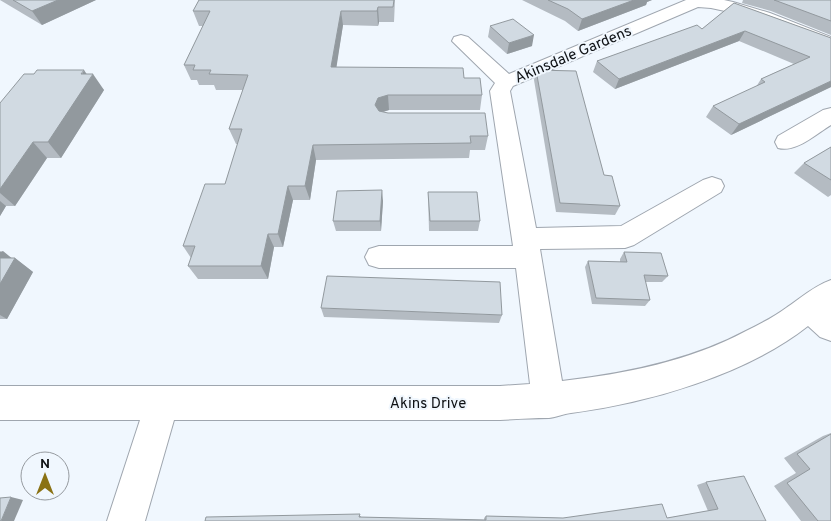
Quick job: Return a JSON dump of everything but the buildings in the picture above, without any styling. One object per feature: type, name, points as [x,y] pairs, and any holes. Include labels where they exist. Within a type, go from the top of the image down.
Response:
[{"type":"street","name":"Akinsdale Gardens","points":[[549,401],[526,248],[495,119],[500,91],[506,82],[696,2],[708,1],[729,4],[831,44]]},
{"type":"street","points":[[461,41],[506,82]]},
{"type":"street","points":[[786,142],[831,115]]},
{"type":"street","points":[[379,257],[526,248],[625,237],[712,186]]},
{"type":"street","name":"Akins Drive","points":[[0,403],[490,403],[549,401],[634,387],[702,367],[760,342],[824,310]]},
{"type":"street","points":[[126,521],[162,404]]}]
